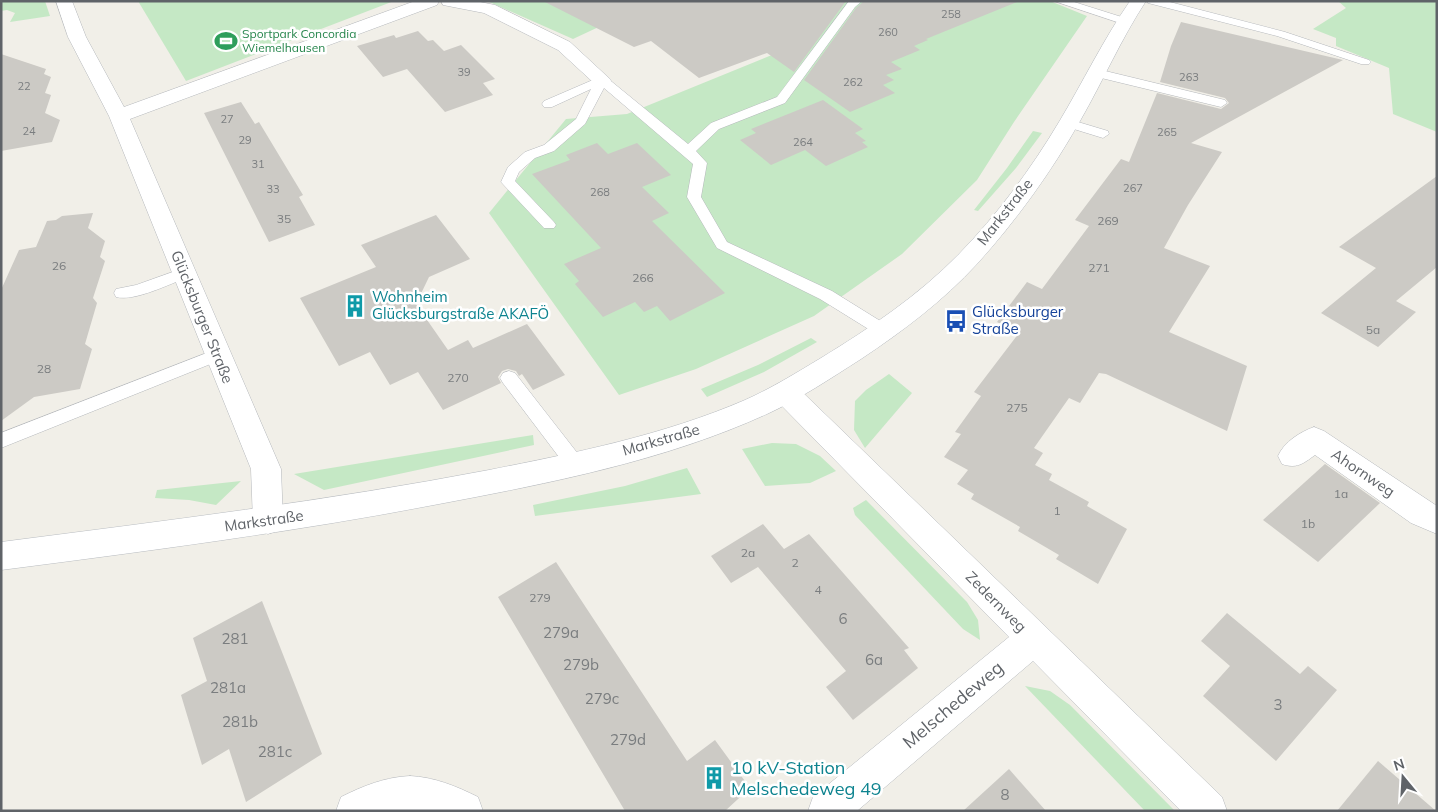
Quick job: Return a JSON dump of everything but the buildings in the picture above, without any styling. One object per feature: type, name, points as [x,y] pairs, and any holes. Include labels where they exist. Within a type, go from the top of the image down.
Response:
[{"type":"street","name":"Glücksburger Straße","points":[[64,1],[77,37],[119,116],[266,469],[268,521]]},
{"type":"street","points":[[119,116],[431,1]]},
{"type":"street","points":[[449,1],[489,9],[564,46],[602,80]]},
{"type":"street","name":"Markstraße","points":[[1,556],[268,521],[390,501],[575,464],[697,430],[749,411],[786,393],[884,331],[952,274],[989,236],[1058,141],[1124,21],[1138,1]]},
{"type":"street","name":"Zedernweg","points":[[786,393],[1208,811]]},
{"type":"street","name":"Ahornweg","points":[[1292,456],[1314,439],[1422,514],[1437,521]]},
{"type":"street","name":"Melschedeweg","points":[[827,811],[1033,639]]},
{"type":"street","points":[[355,811],[385,798],[405,794],[428,795],[447,800],[464,811]]},
{"type":"lane","points":[[688,151],[716,126],[781,100],[851,5],[857,1]]},
{"type":"lane","points":[[1059,1],[1124,21]]},
{"type":"lane","points":[[1152,1],[1281,34],[1364,62]]},
{"type":"lane","points":[[1097,73],[1221,103]]},
{"type":"lane","points":[[548,104],[602,80]]},
{"type":"lane","points":[[602,80],[700,163],[694,197],[722,245],[826,295],[884,331]]},
{"type":"lane","points":[[549,225],[508,182],[513,170],[530,155],[549,148],[581,121],[602,80]]},
{"type":"lane","points":[[1068,123],[1103,134]]},
{"type":"lane","points":[[122,293],[138,290],[184,273]]},
{"type":"lane","points":[[1,441],[218,354]]},
{"type":"lane","points":[[509,378],[575,464]]},
{"type":"green space","points":[[1,1],[45,1],[50,16],[10,22],[15,13],[7,10],[1,11]]},
{"type":"green space","name":"Sportpark Concordia Wiemelhausen","points":[[138,1],[394,1],[186,81]]},
{"type":"green space","points":[[487,1],[654,1],[573,39]]},
{"type":"green space","points":[[841,1],[1050,1],[1087,16],[1014,122],[977,180],[902,254],[814,316],[696,369],[619,395],[489,213],[566,119],[627,114],[804,42]]},
{"type":"green space","points":[[1338,1],[1437,1],[1437,132],[1393,114],[1389,68],[1336,46],[1336,38],[1313,29],[1346,8]]},
{"type":"green space","points":[[1033,131],[1042,133],[1016,168],[978,211],[974,210],[1007,168]]},
{"type":"green space","points":[[811,338],[817,342],[764,372],[707,397],[701,389],[758,365]]},
{"type":"green space","points":[[889,374],[912,393],[865,448],[854,430],[855,401],[866,390]]},
{"type":"green space","points":[[533,435],[534,445],[324,490],[294,474]]},
{"type":"green space","points":[[772,443],[796,444],[820,456],[836,471],[810,483],[765,486],[742,449]]},
{"type":"green space","points":[[687,468],[701,494],[535,516],[533,505],[625,486]]},
{"type":"green space","points":[[241,481],[216,505],[189,500],[155,498],[157,490]]},
{"type":"green space","points":[[866,500],[967,602],[978,620],[980,640],[963,629],[855,515],[853,508]]},
{"type":"green space","points":[[1025,686],[1050,691],[1070,705],[1175,811],[1145,811]]},
{"type":"place","name":"Sportpark Concordia Wiemelhausen","points":[[226,41]]},
{"type":"place","name":"Wohnheim Glücksburgstraße AKAFÖ","points":[[355,306]]},
{"type":"place","name":"Glücksburger Straße","points":[[956,321]]},
{"type":"place","name":"10 kV-Station Melschedeweg 49","points":[[714,778]]}]
